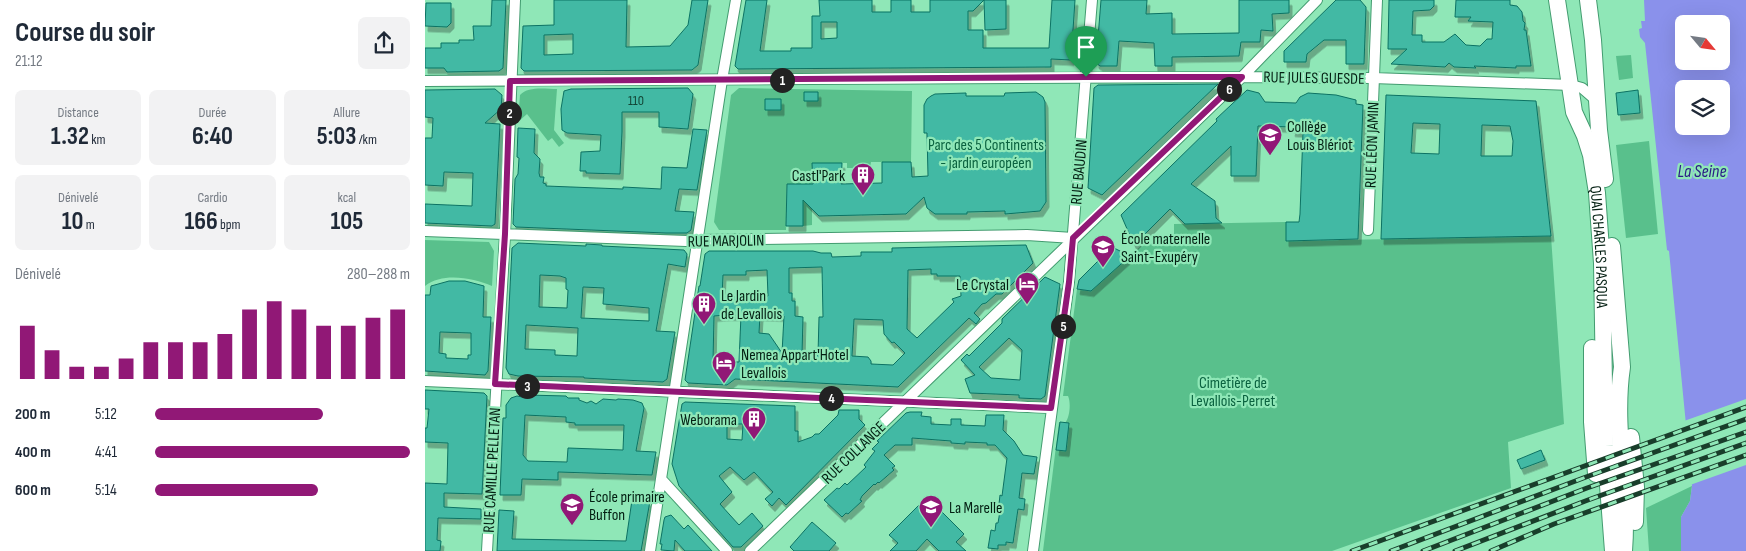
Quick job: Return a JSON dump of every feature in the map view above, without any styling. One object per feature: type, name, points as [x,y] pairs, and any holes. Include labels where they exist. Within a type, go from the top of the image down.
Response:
[{"type":"main road","name":"QUAI CHARLES PASQUA","points":[[1557,0],[1574,112],[1591,155],[1597,193],[1602,263],[1605,446],[1617,498]]},
{"type":"main road","name":"QUAI CHARLES PASQUA","points":[[1588,0],[1622,367],[1619,383],[1620,442],[1617,498]]},
{"type":"main road","points":[[1574,112],[1585,176],[1591,245],[1592,422],[1602,551]]},
{"type":"main road","points":[[1622,367],[1636,487],[1635,551]]},
{"type":"main road","points":[[1613,551],[1617,498]]},
{"type":"main road","points":[[1617,498],[1624,551]]},
{"type":"street","name":"RUE CAMILLE PELLETAN","points":[[487,551],[505,234],[510,81],[515,0]]},
{"type":"street","points":[[650,551],[736,0]]},
{"type":"street","name":"RUE BAUDIN","points":[[1033,551],[1069,282],[1091,0]]},
{"type":"street","points":[[1073,238],[1242,77],[1317,0]]},
{"type":"street","name":"RUE LÉON JAMIN","points":[[1368,230],[1377,0]]},
{"type":"street","name":"RUE JULES GUESDE","points":[[425,81],[1086,77],[1373,78],[1571,85],[1582,88],[1597,101]]},
{"type":"street","name":"RUE MARJOLIN","points":[[425,231],[686,241],[1027,235],[1073,238]]},
{"type":"street","name":"RUE COLLANGE","points":[[750,551],[1073,238]]},
{"type":"street","points":[[425,381],[1051,408]]},
{"type":"street","points":[[661,479],[727,551]]},
{"type":"green space","points":[[1631,55],[1633,78],[1619,80],[1616,56]]},
{"type":"green space","points":[[739,88],[912,91],[911,162],[871,162],[870,168],[847,168],[847,163],[812,163],[812,225],[803,226],[803,185],[787,185],[786,230],[719,230],[714,222],[731,95]]},
{"type":"green space","points":[[532,89],[557,89],[554,130],[564,143],[559,147],[552,138],[548,141],[527,114],[518,122],[520,95],[523,92]]},
{"type":"green space","points":[[1649,141],[1658,234],[1626,238],[1616,145]]},
{"type":"green space","name":"Cimetière de Levallois-Perret","points":[[1286,222],[1287,241],[1551,236],[1564,424],[1508,442],[1511,488],[1332,551],[1043,551],[1059,422],[1065,423],[1068,418],[1068,396],[1063,396],[1077,289],[1091,290],[1144,243],[1174,243],[1174,224]]},
{"type":"green space","points":[[425,240],[489,242],[494,251],[492,286],[467,279],[449,278],[440,279],[425,286]]},
{"type":"green space","points":[[1692,486],[1690,501],[1681,517],[1681,551],[1649,551],[1646,508]]},
{"type":"water","name":"La Seine","points":[[1644,0],[1746,0],[1746,551],[1681,551],[1681,517],[1690,501],[1692,486],[1669,251],[1667,250],[1645,43],[1640,37],[1639,29],[1642,28],[1641,21],[1645,21]]},
{"type":"pier","points":[[1746,399],[1746,465],[1690,485],[1684,421]]},
{"type":"building","points":[[492,0],[506,0],[503,68],[499,71],[447,72],[444,68],[425,68],[425,48],[441,48],[441,43],[459,43],[459,40],[474,40],[473,26],[491,26]]},
{"type":"building","points":[[554,0],[627,0],[626,47],[670,46],[688,25],[692,0],[708,0],[698,65],[692,70],[524,71],[521,68],[523,26],[554,25]],"holes":[[[573,34],[573,54],[544,55],[544,35]]]},
{"type":"building","points":[[746,0],[767,0],[760,51],[791,51],[791,48],[812,48],[812,16],[820,16],[819,0],[872,0],[872,12],[891,12],[891,0],[911,0],[911,12],[930,12],[930,0],[984,0],[973,11],[968,11],[968,30],[983,30],[983,48],[1049,48],[1052,0],[1075,0],[1071,60],[1051,59],[1051,67],[738,69],[735,66]],"holes":[[[821,22],[837,22],[837,38],[821,39]]]},
{"type":"building","points":[[984,0],[1006,0],[1006,29],[985,30]]},
{"type":"building","points":[[1101,0],[1147,0],[1146,14],[1172,13],[1172,34],[1239,33],[1239,0],[1289,0],[1289,13],[1272,14],[1273,31],[1261,30],[1260,42],[1241,42],[1239,56],[1172,57],[1172,66],[1155,66],[1154,43],[1119,41],[1117,66],[1100,66],[1096,63]]},
{"type":"building","points":[[1336,0],[1360,0],[1366,7],[1364,64],[1346,64],[1346,40],[1324,40],[1307,54],[1306,62],[1284,62],[1284,51]]},
{"type":"building","points":[[1389,0],[1434,0],[1434,6],[1430,10],[1413,11],[1412,35],[1422,35],[1422,42],[1444,42],[1455,34],[1466,45],[1480,46],[1487,39],[1492,39],[1493,22],[1468,21],[1471,17],[1455,17],[1456,0],[1510,0],[1510,5],[1517,6],[1522,12],[1531,66],[1516,66],[1516,68],[1474,66],[1476,68],[1454,67],[1449,63],[1445,67],[1391,64],[1407,49],[1388,49]]},
{"type":"building","points":[[426,3],[451,3],[451,23],[447,27],[425,26]]},
{"type":"building","points":[[1218,84],[1102,195],[1088,188],[1094,88],[1098,85]]},
{"type":"building","points":[[688,88],[693,94],[688,129],[659,127],[659,112],[622,112],[620,174],[586,173],[586,171],[580,171],[581,152],[600,151],[601,135],[567,133],[562,130],[561,109],[564,91],[571,89]]},
{"type":"building","points":[[495,89],[502,95],[501,109],[485,123],[500,124],[495,224],[492,226],[425,223],[425,204],[472,206],[473,173],[444,172],[443,186],[425,185],[425,138],[432,138],[433,118],[425,117],[425,90]]},
{"type":"building","name":"Collège Louis Blériot","points":[[1247,90],[1259,93],[1265,102],[1296,103],[1300,97],[1308,93],[1336,95],[1356,100],[1356,104],[1363,105],[1358,239],[1286,241],[1286,222],[1299,222],[1303,132],[1292,131],[1293,127],[1258,126],[1256,176],[1231,176],[1231,146],[1191,184],[1215,201],[1216,218],[1222,223],[1185,224],[1170,209],[1134,245],[1121,215]]},
{"type":"building","points":[[1638,90],[1640,113],[1618,115],[1616,93]]},
{"type":"building","points":[[804,92],[818,92],[818,101],[804,101]]},
{"type":"building","points":[[1036,92],[1043,97],[1045,102],[1046,202],[1040,211],[1005,214],[1005,211],[935,214],[927,208],[924,197],[906,214],[819,216],[803,200],[803,226],[786,226],[787,184],[813,184],[812,163],[842,163],[841,184],[882,183],[882,162],[911,162],[912,177],[928,176],[927,133],[924,133],[924,105],[931,96],[935,94],[966,93],[966,96],[1004,96],[1005,93]]},
{"type":"building","points":[[1386,95],[1536,101],[1551,236],[1381,239]],"holes":[[[1413,123],[1440,124],[1439,154],[1411,153]],[[1482,125],[1510,126],[1513,141],[1512,156],[1481,156]]]},
{"type":"building","points":[[765,99],[781,99],[781,110],[765,110]]},
{"type":"building","points":[[518,128],[535,129],[534,153],[540,159],[539,173],[540,177],[544,177],[543,183],[546,186],[623,189],[623,187],[661,189],[662,167],[687,168],[693,129],[707,130],[697,190],[679,189],[675,211],[694,212],[691,230],[687,233],[666,233],[516,227],[513,224],[515,179],[518,174],[519,158],[517,157]]},
{"type":"building","points":[[518,243],[586,246],[586,244],[684,250],[687,254],[685,267],[668,264],[656,331],[675,332],[667,379],[663,382],[584,377],[518,376],[509,374],[506,368],[512,248]],"holes":[[[540,275],[566,278],[566,289],[568,290],[567,308],[539,307]],[[583,287],[604,288],[603,304],[649,308],[649,321],[581,318]],[[526,325],[578,328],[577,356],[555,355],[555,350],[525,349]]]},
{"type":"building","points":[[1026,245],[1033,263],[1002,294],[996,294],[986,303],[982,304],[974,313],[980,319],[976,324],[969,318],[898,387],[735,379],[727,385],[688,383],[685,380],[699,286],[705,254],[709,251],[813,251],[831,253],[832,257],[861,256],[861,252],[892,252],[892,248]],"holes":[[[822,267],[823,317],[819,317],[818,355],[802,354],[803,317],[795,316],[795,301],[792,301],[792,293],[789,293],[789,268]],[[931,269],[931,274],[937,274],[937,276],[960,276],[961,296],[952,299],[954,302],[917,338],[907,329],[908,270]],[[767,270],[768,296],[722,297],[723,275],[746,275],[746,271]],[[741,315],[739,362],[713,361],[714,316]],[[760,315],[784,316],[782,353],[769,334],[759,333]],[[854,319],[883,320],[884,334],[905,353],[893,365],[871,364],[868,357],[852,356]]]},
{"type":"building","name":"École maternelle Saint-Exupéry","points":[[1112,247],[1130,256],[1091,291],[1077,289],[1079,280]]},
{"type":"building","points":[[1045,277],[1060,284],[1045,396],[1041,399],[1019,398],[1019,395],[970,393],[965,379],[975,375],[961,360],[967,354],[969,356],[1002,323],[1002,319]],"holes":[[[1009,338],[1022,350],[1020,380],[991,378],[979,367]]]},
{"type":"building","points":[[449,281],[465,281],[484,286],[483,317],[491,317],[488,371],[485,375],[425,371],[425,295],[430,295],[431,286]],"holes":[[[440,332],[471,333],[471,355],[468,355],[468,359],[446,358],[446,354],[439,353]]]},
{"type":"building","points":[[425,390],[484,393],[487,396],[482,494],[444,493],[444,507],[481,509],[481,519],[438,518],[437,540],[441,541],[440,551],[425,551],[425,483],[447,484],[448,443],[425,442],[425,428],[427,428],[429,409],[425,409]]},
{"type":"building","points":[[527,395],[566,396],[568,398],[579,398],[579,400],[587,403],[591,401],[596,404],[603,399],[633,400],[642,403],[644,408],[636,451],[656,452],[652,475],[558,472],[558,480],[522,479],[521,495],[500,495],[503,418],[506,418],[506,405],[511,398],[517,396],[527,398]],"holes":[[[525,415],[566,417],[566,422],[575,423],[575,425],[624,425],[623,450],[568,448],[567,462],[528,461],[523,455]]]},
{"type":"building","points":[[685,402],[795,406],[795,431],[798,431],[798,442],[819,434],[838,415],[839,410],[859,410],[859,419],[865,425],[786,505],[779,498],[772,506],[765,499],[773,492],[754,472],[744,480],[730,467],[719,476],[732,492],[720,504],[739,525],[752,513],[763,526],[741,547],[733,547],[679,486],[672,464],[682,404]],"holes":[[[727,424],[743,424],[742,440],[727,439]]]},
{"type":"building","points":[[922,412],[921,416],[931,417],[931,424],[951,425],[951,419],[961,419],[961,425],[985,426],[986,415],[1004,415],[1003,430],[1014,441],[1023,455],[1037,457],[1034,474],[1022,473],[1019,498],[1025,499],[1024,510],[1018,509],[1013,543],[1006,542],[1006,545],[998,545],[998,549],[988,548],[991,530],[995,531],[996,523],[998,523],[1001,505],[999,504],[1000,495],[1002,496],[1007,458],[995,445],[987,445],[987,443],[965,442],[965,444],[912,438],[912,445],[895,445],[884,455],[895,466],[892,468],[894,470],[879,483],[874,484],[862,496],[860,500],[862,501],[848,514],[846,513],[842,517],[824,500],[837,488],[839,489],[845,483],[847,485],[866,467],[864,465],[875,451],[872,449],[879,442],[877,441],[906,413]]},
{"type":"building","points":[[1060,422],[1069,423],[1066,451],[1056,450]]},
{"type":"building","points":[[1541,450],[1545,460],[1521,469],[1517,460]]},
{"type":"building","points":[[927,497],[964,534],[956,542],[966,551],[939,551],[927,539],[916,551],[890,551],[898,543],[889,535]]},
{"type":"building","points":[[632,500],[650,501],[641,551],[497,551],[499,510],[514,511],[512,539],[626,541]]},
{"type":"building","points":[[671,515],[684,529],[688,525],[712,551],[685,551],[675,540],[674,551],[661,550],[662,544],[660,544],[664,520],[665,517]]},
{"type":"building","points":[[812,522],[836,543],[829,551],[794,551],[790,547]]},
{"type":"railway","points":[[1352,551],[1746,407]]},
{"type":"railway","points":[[1391,551],[1746,419]]},
{"type":"railway","points":[[1423,551],[1587,488],[1746,432]]},
{"type":"railway","points":[[1455,551],[1588,500],[1746,443]]},
{"type":"railway","points":[[1491,551],[1554,524],[1746,455]]},
{"type":"place","name":"Collège Louis Blériot","points":[[1270,156]]},
{"type":"place","name":"Castl'Park","points":[[863,196]]},
{"type":"place","name":"École maternelle Saint-Exupéry","points":[[1103,268]]},
{"type":"place","name":"Le Crystal","points":[[1027,305]]},
{"type":"place","name":"Le Jardin de Levallois","points":[[704,325]]},
{"type":"place","name":"Nemea Appart'Hotel Levallois","points":[[724,384]]},
{"type":"place","name":"Weborama","points":[[754,440]]},
{"type":"place","name":"École primaire Buffon","points":[[572,526]]},
{"type":"place","name":"La Marelle","points":[[931,528]]},
{"type":"route","points":[[1086,77],[1242,77],[1073,238],[1069,282],[1051,408],[495,384],[505,234],[510,81],[1086,77]]},
{"type":"park label","name":"Parc des 5 Continents - jardin européen","points":[[986,153]]}]
